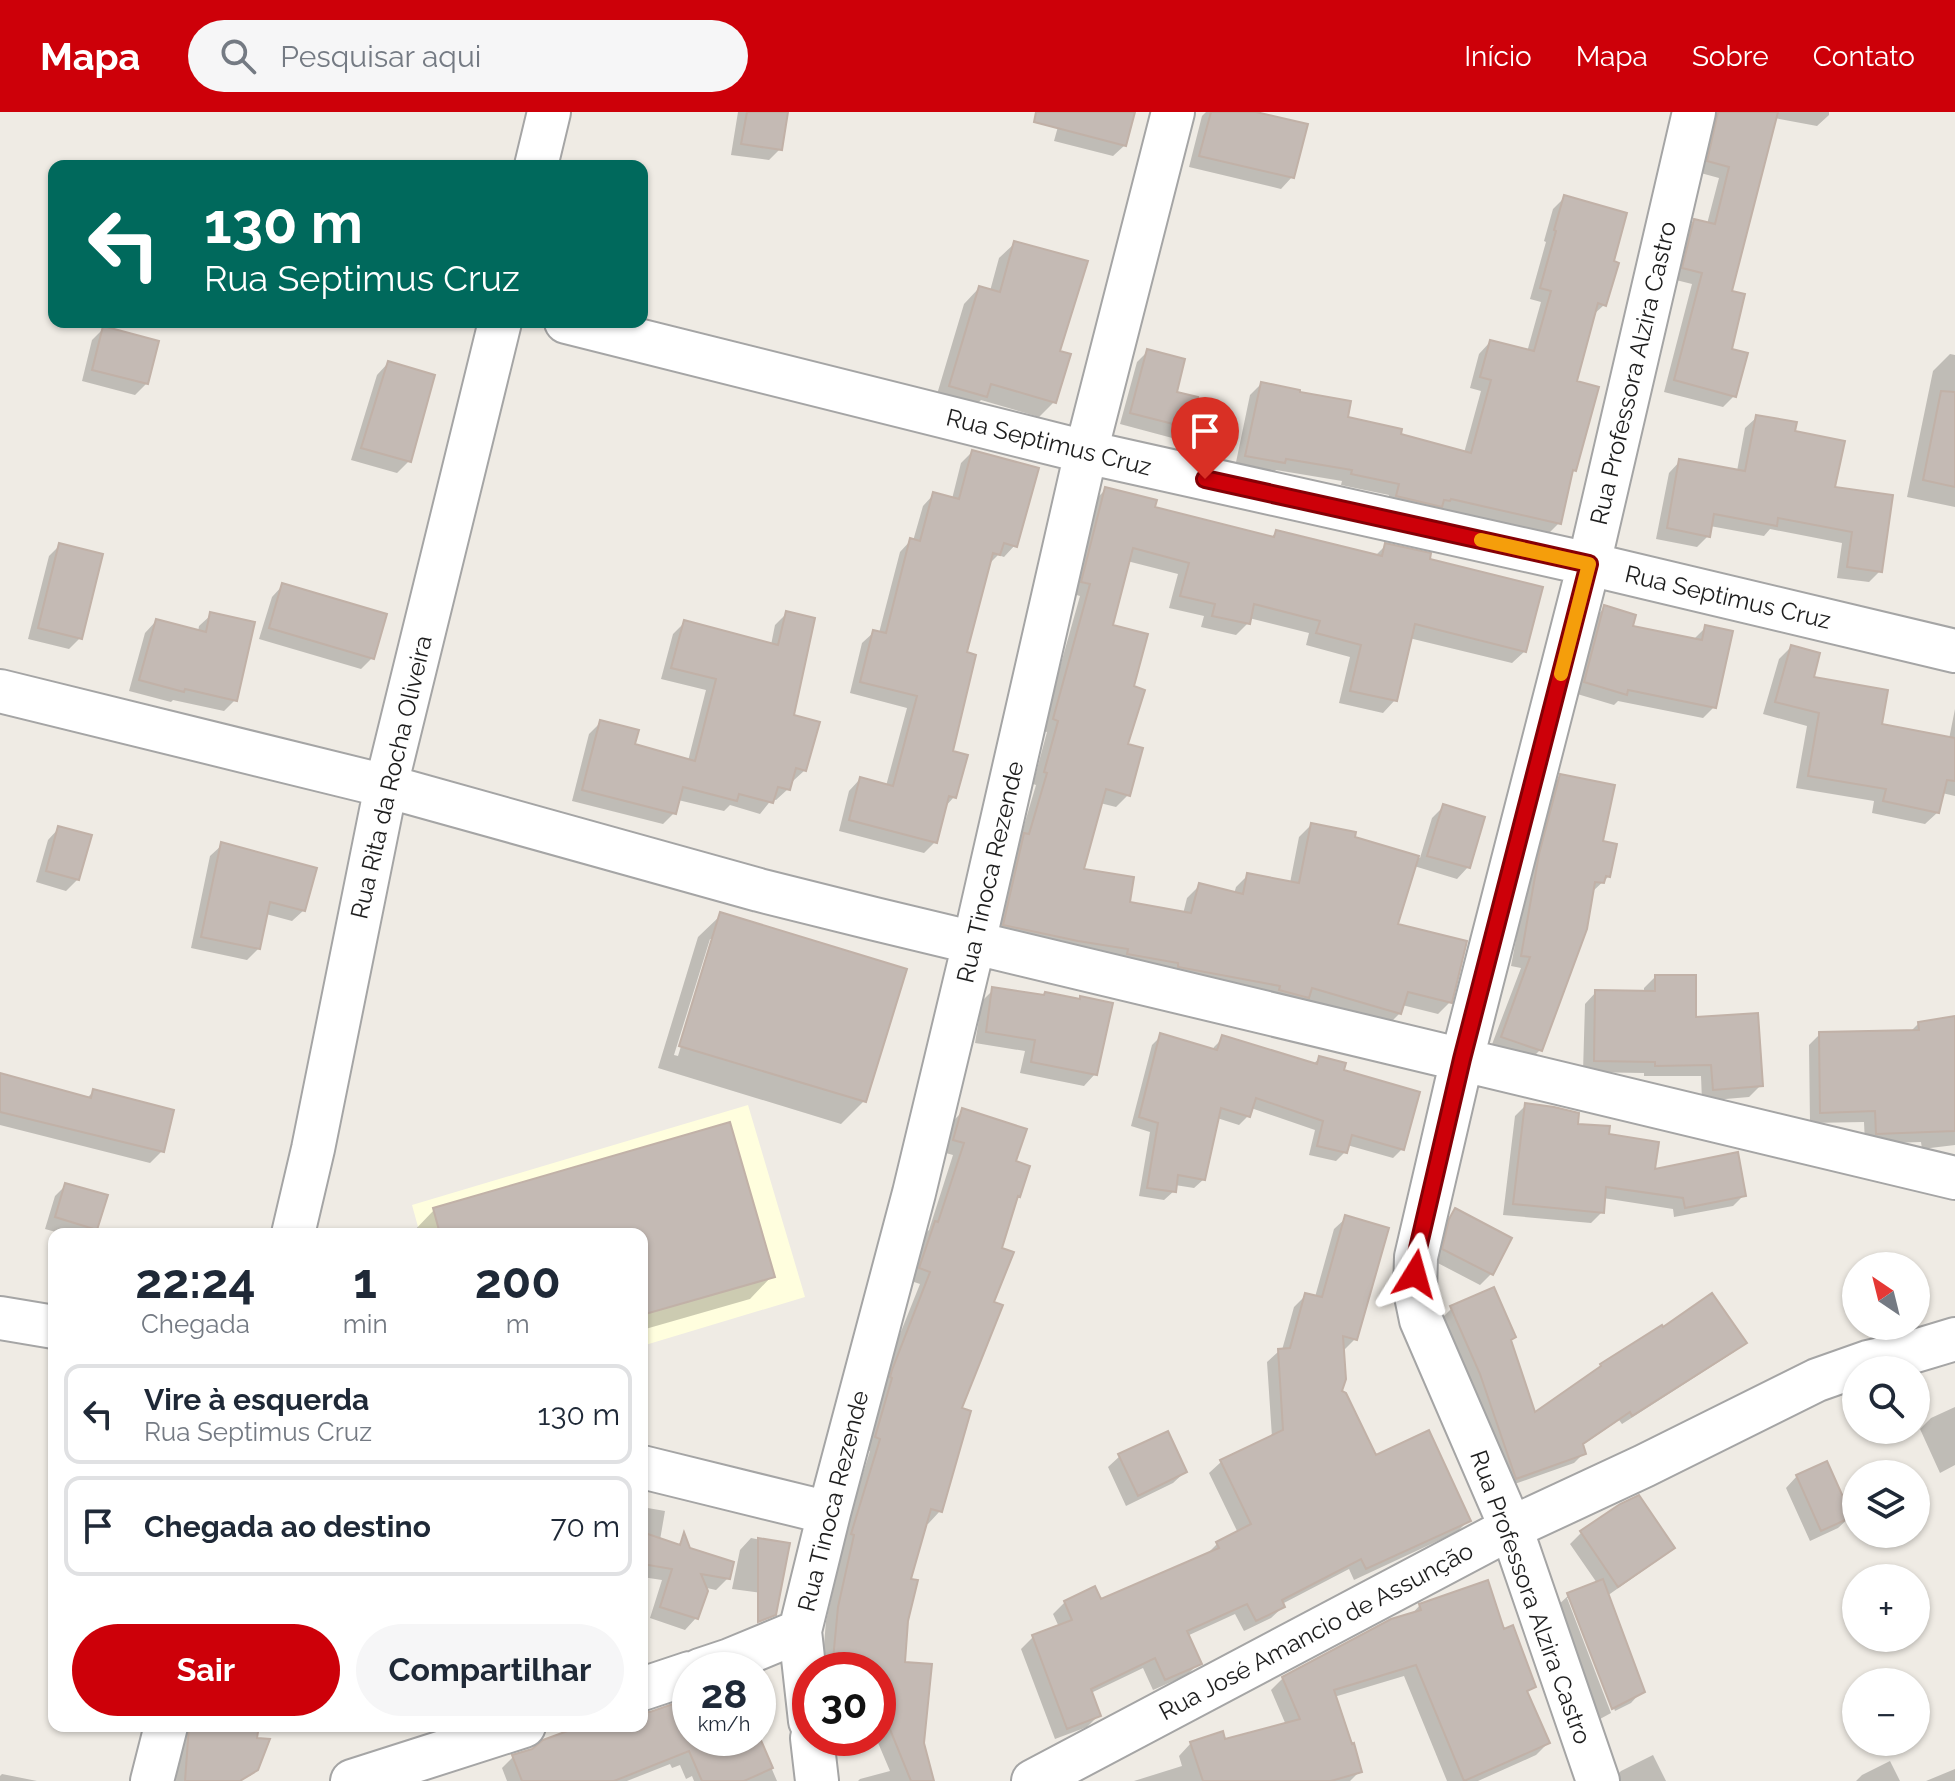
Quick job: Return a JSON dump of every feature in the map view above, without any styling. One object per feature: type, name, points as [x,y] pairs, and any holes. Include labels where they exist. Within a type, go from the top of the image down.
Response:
[{"type":"street","points":[[537,160],[549,112]]},
{"type":"street","name":"Rua Tinoca Rezende","points":[[800,1631],[914,1193],[1086,452],[1173,112]]},
{"type":"street","name":"Rua Professora Alzira Castro","points":[[1598,1781],[1511,1528],[1421,1320],[1415,1291],[1416,1257],[1462,1059],[1589,564],[1694,112]]},
{"type":"street","name":"Rua Rita da Rocha Oliveira","points":[[294,1228],[386,786],[499,328]]},
{"type":"street","name":"Rua Septimus Cruz","points":[[590,328],[1086,452],[1589,564],[1955,651]]},
{"type":"street","points":[[0,691],[386,786],[759,890],[1955,1178]]},
{"type":"street","points":[[0,1318],[48,1326]]},
{"type":"street","name":"Rua José Amancio de Assunção","points":[[1033,1781],[1511,1528],[1817,1380],[1868,1362],[1955,1339]]},
{"type":"street","points":[[648,1468],[829,1513]]},
{"type":"street","points":[[749,1652],[800,1631],[802,1652]]},
{"type":"street","points":[[648,1687],[672,1679]]},
{"type":"street","points":[[152,1781],[164,1732]]},
{"type":"street","points":[[352,1781],[505,1732]]},
{"type":"street","points":[[814,1756],[817,1781]]},
{"type":"shaded area","points":[[748,1105],[805,1297],[648,1344],[648,1228],[418,1228],[412,1205]]},
{"type":"building","points":[[747,112],[788,112],[782,150],[741,144]]},
{"type":"building","points":[[1036,112],[1135,112],[1126,146],[1034,122]]},
{"type":"building","points":[[1211,112],[1256,112],[1308,124],[1294,178],[1199,156]]},
{"type":"building","points":[[1718,112],[1778,112],[1732,291],[1745,294],[1732,349],[1748,353],[1736,397],[1674,380],[1702,273],[1682,268],[1694,219],[1715,224],[1729,167],[1707,161]]},
{"type":"building","points":[[1564,195],[1627,213],[1614,261],[1619,263],[1606,306],[1598,303],[1577,381],[1599,387],[1576,471],[1573,470],[1561,524],[1451,499],[1444,500],[1442,507],[1396,496],[1399,484],[1351,474],[1352,470],[1245,456],[1261,382],[1351,401],[1348,417],[1402,429],[1401,434],[1471,453],[1491,380],[1480,377],[1490,340],[1534,351],[1551,291],[1540,288]]},
{"type":"building","points":[[1014,241],[1088,261],[1060,351],[1071,354],[1056,403],[991,384],[987,397],[949,386],[979,286],[1000,292]]},
{"type":"building","points":[[102,328],[159,341],[148,384],[92,370]]},
{"type":"building","points":[[1147,349],[1185,359],[1177,392],[1198,397],[1189,428],[1130,413]]},
{"type":"building","points":[[388,361],[435,375],[411,462],[361,448]]},
{"type":"building","points":[[1941,391],[1955,392],[1955,487],[1923,480]]},
{"type":"building","points":[[1756,415],[1797,422],[1795,431],[1845,441],[1835,487],[1893,495],[1882,572],[1847,567],[1852,532],[1778,518],[1777,526],[1714,514],[1710,537],[1667,528],[1679,459],[1745,471]]},
{"type":"building","points":[[972,450],[1039,468],[1017,547],[1004,543],[1000,555],[993,553],[967,652],[976,655],[953,751],[968,755],[956,798],[949,796],[937,843],[849,820],[860,777],[893,786],[917,696],[860,682],[873,630],[886,633],[910,538],[920,541],[933,492],[959,499]]},
{"type":"building","points":[[1105,487],[1157,500],[1155,507],[1274,537],[1276,530],[1382,556],[1385,543],[1431,553],[1430,559],[1543,587],[1526,652],[1415,624],[1397,701],[1350,691],[1361,645],[1316,633],[1320,621],[1254,604],[1250,624],[1212,616],[1215,604],[1180,596],[1189,563],[1133,548],[1113,625],[1148,634],[1134,686],[1145,690],[1128,744],[1143,748],[1130,796],[1106,789],[1084,869],[1134,877],[1130,902],[1191,913],[1199,883],[1243,894],[1247,873],[1299,883],[1311,823],[1356,832],[1355,837],[1419,856],[1398,924],[1467,941],[1452,1003],[1408,992],[1401,1014],[1312,988],[1309,998],[1279,990],[1280,986],[1127,954],[1128,949],[1003,925],[1024,833],[1029,834],[1047,773],[1044,772],[1058,721],[1053,719],[1090,584],[1081,582]]},
{"type":"building","points":[[59,543],[103,554],[82,639],[38,628]]},
{"type":"building","points":[[282,583],[387,614],[374,659],[269,628]]},
{"type":"building","points":[[1604,605],[1636,615],[1633,626],[1702,640],[1705,625],[1733,631],[1716,708],[1628,690],[1627,695],[1584,682]]},
{"type":"building","points":[[786,611],[815,618],[794,715],[820,722],[806,771],[796,768],[790,790],[778,787],[773,803],[739,794],[737,801],[683,787],[676,814],[582,790],[600,720],[639,730],[635,744],[695,761],[716,679],[671,668],[684,620],[778,645]]},
{"type":"building","points":[[210,612],[255,622],[237,701],[139,680],[156,619],[206,632]]},
{"type":"building","points":[[1791,645],[1820,653],[1814,677],[1888,690],[1882,724],[1955,738],[1955,781],[1947,780],[1939,813],[1883,801],[1886,789],[1808,776],[1819,713],[1775,702]]},
{"type":"building","points":[[1560,774],[1615,785],[1603,841],[1617,844],[1610,877],[1606,876],[1604,883],[1595,882],[1587,929],[1542,1051],[1501,1037],[1530,957],[1521,956],[1539,854]]},
{"type":"building","points":[[1443,804],[1485,817],[1470,868],[1427,856]]},
{"type":"building","points":[[58,826],[92,835],[79,880],[46,871]]},
{"type":"building","points":[[221,842],[317,868],[305,911],[270,902],[260,949],[201,937]]},
{"type":"building","points":[[720,912],[907,969],[866,1102],[679,1046]]},
{"type":"building","points":[[1655,975],[1696,975],[1696,1017],[1758,1013],[1763,1086],[1713,1090],[1711,1065],[1655,1066],[1655,1062],[1594,1061],[1595,990],[1655,991]]},
{"type":"building","points":[[992,987],[1080,999],[1080,996],[1113,1003],[1097,1075],[1031,1062],[1035,1040],[986,1032]]},
{"type":"building","points":[[1955,1016],[1955,1131],[1876,1134],[1875,1111],[1820,1113],[1819,1032],[1919,1030],[1918,1022]]},
{"type":"building","points":[[1160,1033],[1217,1050],[1222,1035],[1317,1064],[1319,1056],[1346,1063],[1344,1070],[1420,1092],[1404,1150],[1352,1135],[1347,1153],[1317,1146],[1323,1121],[1256,1098],[1250,1117],[1221,1108],[1205,1180],[1178,1175],[1176,1192],[1147,1188],[1158,1123],[1139,1117]]},
{"type":"building","points":[[0,1073],[91,1098],[93,1089],[174,1110],[164,1152],[0,1112]]},
{"type":"building","points":[[1525,1103],[1579,1113],[1578,1124],[1610,1126],[1609,1134],[1659,1142],[1655,1169],[1738,1152],[1746,1196],[1685,1208],[1683,1198],[1606,1187],[1604,1213],[1513,1204]]},
{"type":"building","points":[[962,1108],[1027,1129],[1016,1161],[1030,1166],[1002,1248],[1014,1252],[994,1302],[1003,1305],[962,1408],[971,1411],[942,1512],[931,1509],[911,1579],[918,1580],[908,1621],[905,1662],[932,1664],[924,1743],[934,1781],[911,1781],[896,1744],[896,1652],[834,1652],[838,1607],[854,1535],[851,1534],[880,1439],[875,1437],[890,1377],[930,1272],[919,1268],[964,1143],[953,1140]]},
{"type":"building","points":[[730,1122],[775,1277],[648,1313],[648,1228],[438,1228],[433,1208]]},
{"type":"building","points":[[65,1183],[108,1195],[98,1228],[55,1217]]},
{"type":"building","points":[[1455,1208],[1512,1238],[1493,1275],[1442,1249]]},
{"type":"building","points":[[1345,1215],[1389,1228],[1357,1340],[1343,1336],[1346,1379],[1342,1391],[1346,1393],[1376,1455],[1429,1430],[1471,1521],[1366,1569],[1361,1559],[1282,1600],[1285,1607],[1256,1621],[1247,1604],[1187,1631],[1202,1664],[1165,1680],[1155,1658],[1091,1689],[1101,1716],[1067,1729],[1032,1635],[1072,1620],[1064,1601],[1095,1586],[1101,1599],[1219,1548],[1216,1542],[1251,1524],[1220,1460],[1283,1430],[1278,1349],[1290,1348],[1305,1293],[1322,1297]]},
{"type":"building","points":[[1494,1287],[1516,1337],[1511,1340],[1535,1412],[1600,1364],[1663,1327],[1712,1293],[1747,1343],[1632,1416],[1630,1412],[1583,1444],[1586,1454],[1516,1479],[1480,1374],[1450,1306]]},
{"type":"building","points":[[1168,1431],[1187,1472],[1138,1496],[1118,1454]]},
{"type":"building","points":[[1827,1461],[1842,1495],[1842,1522],[1821,1531],[1796,1475]]},
{"type":"building","points":[[1639,1495],[1675,1548],[1618,1587],[1580,1531]]},
{"type":"building","points":[[684,1532],[690,1548],[734,1562],[730,1579],[701,1574],[708,1591],[698,1619],[660,1607],[672,1569],[648,1565],[648,1534],[680,1545]]},
{"type":"building","points":[[758,1538],[790,1543],[776,1615],[758,1622]]},
{"type":"building","points":[[1603,1579],[1645,1692],[1612,1709],[1567,1593]]},
{"type":"building","points":[[1488,1580],[1504,1629],[1513,1625],[1536,1687],[1527,1691],[1550,1743],[1464,1781],[1416,1665],[1334,1690],[1362,1772],[1331,1781],[1203,1781],[1190,1742],[1223,1731],[1225,1739],[1300,1719],[1282,1677],[1391,1619],[1421,1610],[1419,1604]]},
{"type":"building","points":[[672,1704],[672,1756],[676,1756],[614,1781],[522,1781],[512,1755],[532,1749],[543,1740],[565,1732],[648,1732],[648,1712]]},
{"type":"building","points":[[189,1732],[258,1732],[257,1738],[270,1739],[258,1770],[240,1781],[185,1781]]},
{"type":"building","points":[[691,1756],[768,1756],[773,1768],[744,1781],[702,1781]]},
{"type":"slow traffic","points":[[1481,540],[1589,564],[1561,674]]},
{"type":"route","points":[[1205,479],[1589,564],[1462,1059],[1416,1257],[1415,1274]]}]
